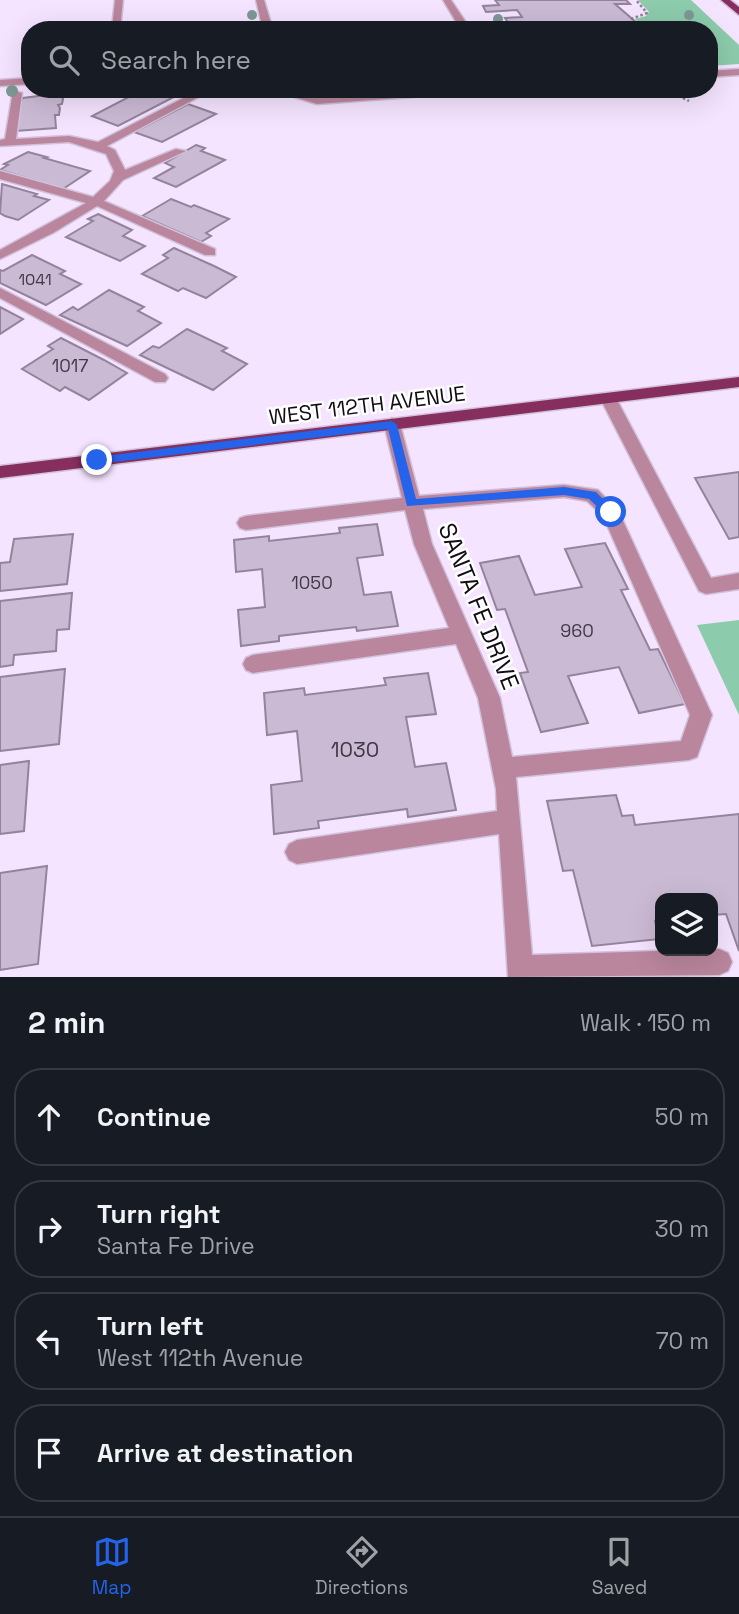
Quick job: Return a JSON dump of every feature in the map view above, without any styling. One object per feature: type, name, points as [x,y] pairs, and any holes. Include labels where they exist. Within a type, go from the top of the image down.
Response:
[{"type":"main road","points":[[725,0],[739,12]]},
{"type":"main road","name":"WEST 112TH AVENUE","points":[[0,472],[739,382]]},
{"type":"street","points":[[117,21],[118,0]]},
{"type":"street","points":[[260,0],[266,21]]},
{"type":"street","points":[[447,0],[460,21]]},
{"type":"street","points":[[718,73],[739,72]]},
{"type":"street","points":[[0,83],[21,81]]},
{"type":"street","points":[[17,93],[5,143],[69,139],[99,146],[117,159],[120,177]]},
{"type":"street","points":[[99,146],[193,98]]},
{"type":"street","points":[[308,98],[317,101],[358,98]]},
{"type":"street","points":[[0,255],[97,202],[120,177],[180,151]]},
{"type":"street","points":[[0,175],[97,202],[210,252]]},
{"type":"street","points":[[0,292],[160,378]]},
{"type":"street","points":[[608,398],[706,586],[739,581]]},
{"type":"street","name":"SANTA FE DRIVE","points":[[392,425],[423,544],[489,698],[503,768],[509,821],[520,973]]},
{"type":"street","points":[[246,523],[411,503],[564,491],[592,495],[611,512],[701,715],[689,750],[503,768]]},
{"type":"street","points":[[253,664],[462,635]]},
{"type":"street","points":[[297,852],[509,821]]},
{"type":"street","points":[[520,973],[719,962]]},
{"type":"path","points":[[631,19],[647,13],[636,0]]},
{"type":"path","points":[[683,98],[689,101]]},
{"type":"green space","points":[[638,0],[691,0],[713,21],[635,19],[646,16],[649,12]]},
{"type":"green space","points":[[718,25],[739,45],[739,64],[718,65]]},
{"type":"green space","points":[[739,620],[739,715],[697,625]]},
{"type":"building","points":[[495,0],[626,0],[630,4],[615,4],[635,21],[507,21],[505,18],[522,17],[517,10],[486,12],[483,6],[499,5]]},
{"type":"building","points":[[23,98],[63,99],[62,104],[58,105],[59,115],[55,115],[56,128],[16,131],[18,106]]},
{"type":"building","points":[[127,98],[172,98],[118,126],[92,116]]},
{"type":"building","points":[[188,104],[216,114],[162,142],[134,132]]},
{"type":"building","points":[[196,145],[205,148],[201,151],[225,160],[176,187],[154,178],[174,167],[165,163]]},
{"type":"building","points":[[28,152],[90,171],[63,189],[0,170],[8,165],[4,164]]},
{"type":"building","points":[[2,184],[49,200],[18,220],[5,216],[0,213]]},
{"type":"building","points":[[171,199],[229,219],[206,233],[211,236],[201,242],[142,216]]},
{"type":"building","points":[[98,214],[132,230],[123,236],[145,246],[120,261],[66,237],[93,221],[88,219]]},
{"type":"building","points":[[174,248],[236,277],[206,298],[183,288],[178,291],[142,274],[168,258],[163,255]]},
{"type":"building","points":[[32,255],[65,271],[60,274],[81,284],[46,305],[0,283],[0,270],[3,271]]},
{"type":"building","points":[[109,290],[144,307],[138,311],[161,323],[127,346],[60,315],[73,307],[78,310]]},
{"type":"building","points":[[0,307],[23,319],[0,334]]},
{"type":"building","points":[[187,329],[227,348],[222,351],[247,364],[213,390],[140,355],[153,346],[159,348]]},
{"type":"building","points":[[61,338],[127,373],[89,400],[65,387],[60,391],[22,369],[53,349],[48,346]]},
{"type":"building","points":[[739,472],[739,537],[729,539],[695,478]]},
{"type":"building","points":[[377,524],[383,555],[357,558],[364,595],[391,592],[398,626],[357,631],[356,627],[279,636],[279,641],[241,646],[238,610],[265,607],[262,569],[236,572],[234,540],[269,536],[269,541],[340,533],[339,528]]},
{"type":"building","points":[[73,534],[67,584],[0,591],[0,563],[10,562],[14,539]]},
{"type":"building","points":[[605,543],[628,589],[621,590],[650,650],[658,649],[685,704],[639,713],[619,667],[568,676],[588,723],[541,732],[520,673],[528,672],[505,609],[497,610],[480,563],[519,556],[535,595],[582,587],[565,549]]},
{"type":"building","points":[[72,593],[69,629],[57,630],[56,651],[14,655],[13,665],[0,667],[0,601]]},
{"type":"building","points":[[65,669],[59,744],[0,751],[0,677]]},
{"type":"building","points":[[428,673],[436,714],[406,717],[415,767],[446,763],[456,810],[408,817],[407,809],[318,821],[319,828],[274,834],[271,785],[302,781],[297,731],[267,735],[264,693],[304,688],[305,695],[386,685],[384,678]]},
{"type":"building","points":[[29,761],[24,831],[0,834],[0,765]]},
{"type":"building","points":[[616,795],[622,816],[633,815],[635,825],[739,814],[739,951],[726,914],[718,915],[718,893],[655,893],[655,940],[592,946],[573,870],[563,871],[547,801]]},
{"type":"building","points":[[47,866],[38,964],[0,970],[0,873]]},
{"type":"route","points":[[97,460],[392,425],[411,503],[564,491],[592,495],[611,512]]}]
